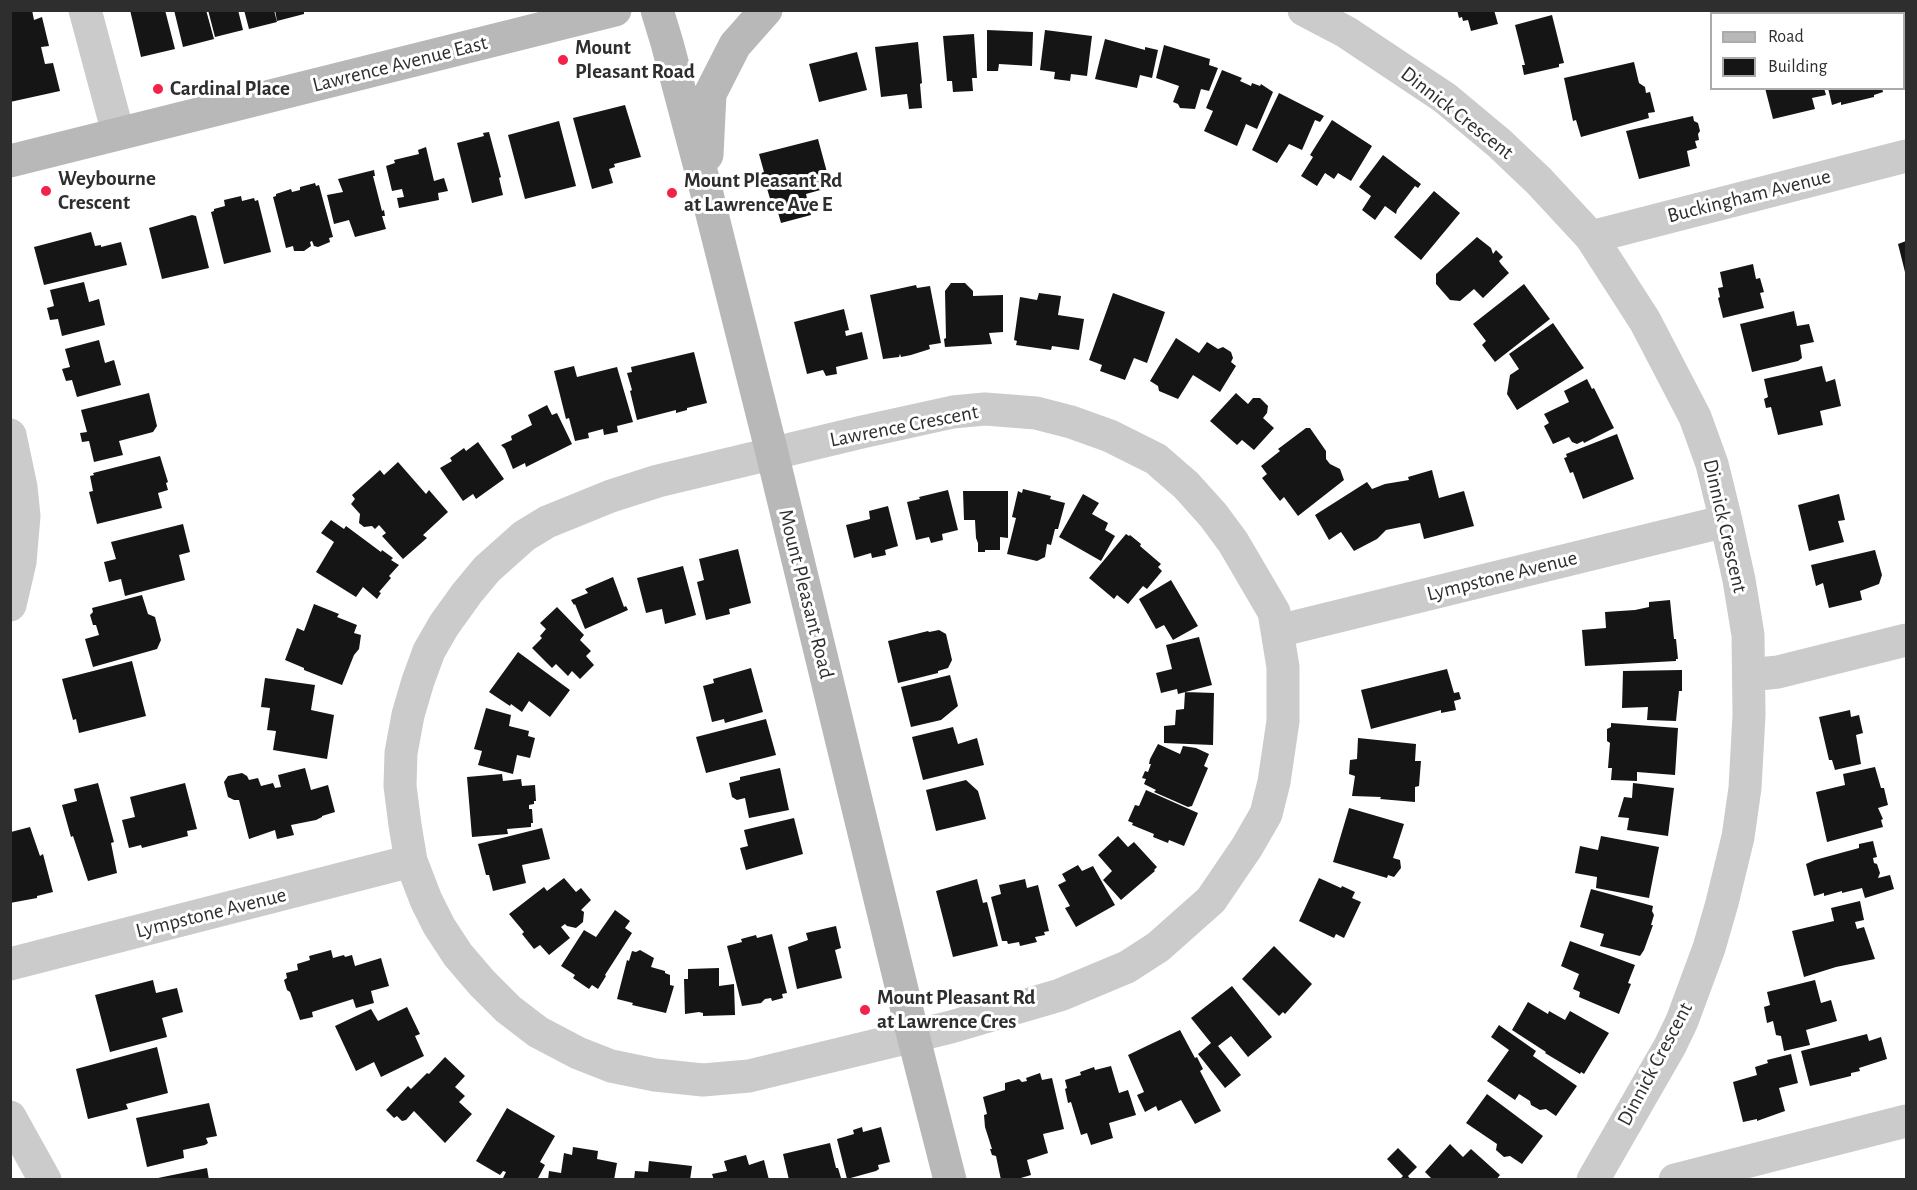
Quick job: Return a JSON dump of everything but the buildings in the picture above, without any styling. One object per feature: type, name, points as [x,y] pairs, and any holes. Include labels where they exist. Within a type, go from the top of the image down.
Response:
[{"type":"main road","name":"Lawrence Avenue East","points":[[10,161],[532,20],[615,10]]},
{"type":"main road","name":"Mount Pleasant Road","points":[[657,10],[668,43],[772,453],[950,1179]]},
{"type":"main road","points":[[706,190],[710,94],[735,45],[766,10]]},
{"type":"street","points":[[85,10],[118,133]]},
{"type":"street","name":"Dinnick Crescent","points":[[1304,10],[1354,37],[1444,98],[1499,143],[1539,181],[1591,237],[1646,321],[1695,417],[1712,464],[1739,580],[1748,635],[1746,766],[1738,837],[1709,948],[1682,1021],[1593,1179]]},
{"type":"street","name":"Buckingham Avenue","points":[[1591,237],[1906,156]]},
{"type":"street","name":"Lawrence Crescent","points":[[986,409],[1036,413],[1110,436],[1156,459],[1186,485],[1213,514],[1233,542],[1274,612],[1278,631],[1283,667],[1283,721],[1279,756],[1266,814],[1211,900],[1158,947],[1127,967],[1060,995],[951,1027],[749,1076],[703,1080],[655,1075],[611,1066],[578,1053],[538,1032],[508,1009],[482,983],[458,955],[439,926],[411,861],[400,786],[401,753],[408,715],[418,681],[429,651],[444,625],[467,592],[487,569],[524,536],[570,511],[658,481],[953,412],[986,409]]},
{"type":"street","points":[[10,435],[24,516],[20,562],[10,605]]},
{"type":"street","name":"Lympstone Avenue","points":[[1278,631],[1726,521]]},
{"type":"street","points":[[1749,675],[1778,672],[1906,640]]},
{"type":"street","name":"Lympstone Avenue","points":[[10,964],[411,861]]},
{"type":"street","points":[[10,1117],[28,1153],[45,1179]]},
{"type":"street","points":[[1674,1179],[1906,1122]]},
{"type":"place","name":"Mount Pleasant Road","points":[[563,60]]},
{"type":"place","name":"Cardinal Place","points":[[158,89]]},
{"type":"place","name":"Weybourne Crescent","points":[[46,191]]},
{"type":"place","name":"Mount Pleasant Rd at Lawrence Ave E","points":[[672,193]]},
{"type":"place","name":"Mount Pleasant Rd at Lawrence Cres","points":[[865,1010]]}]
